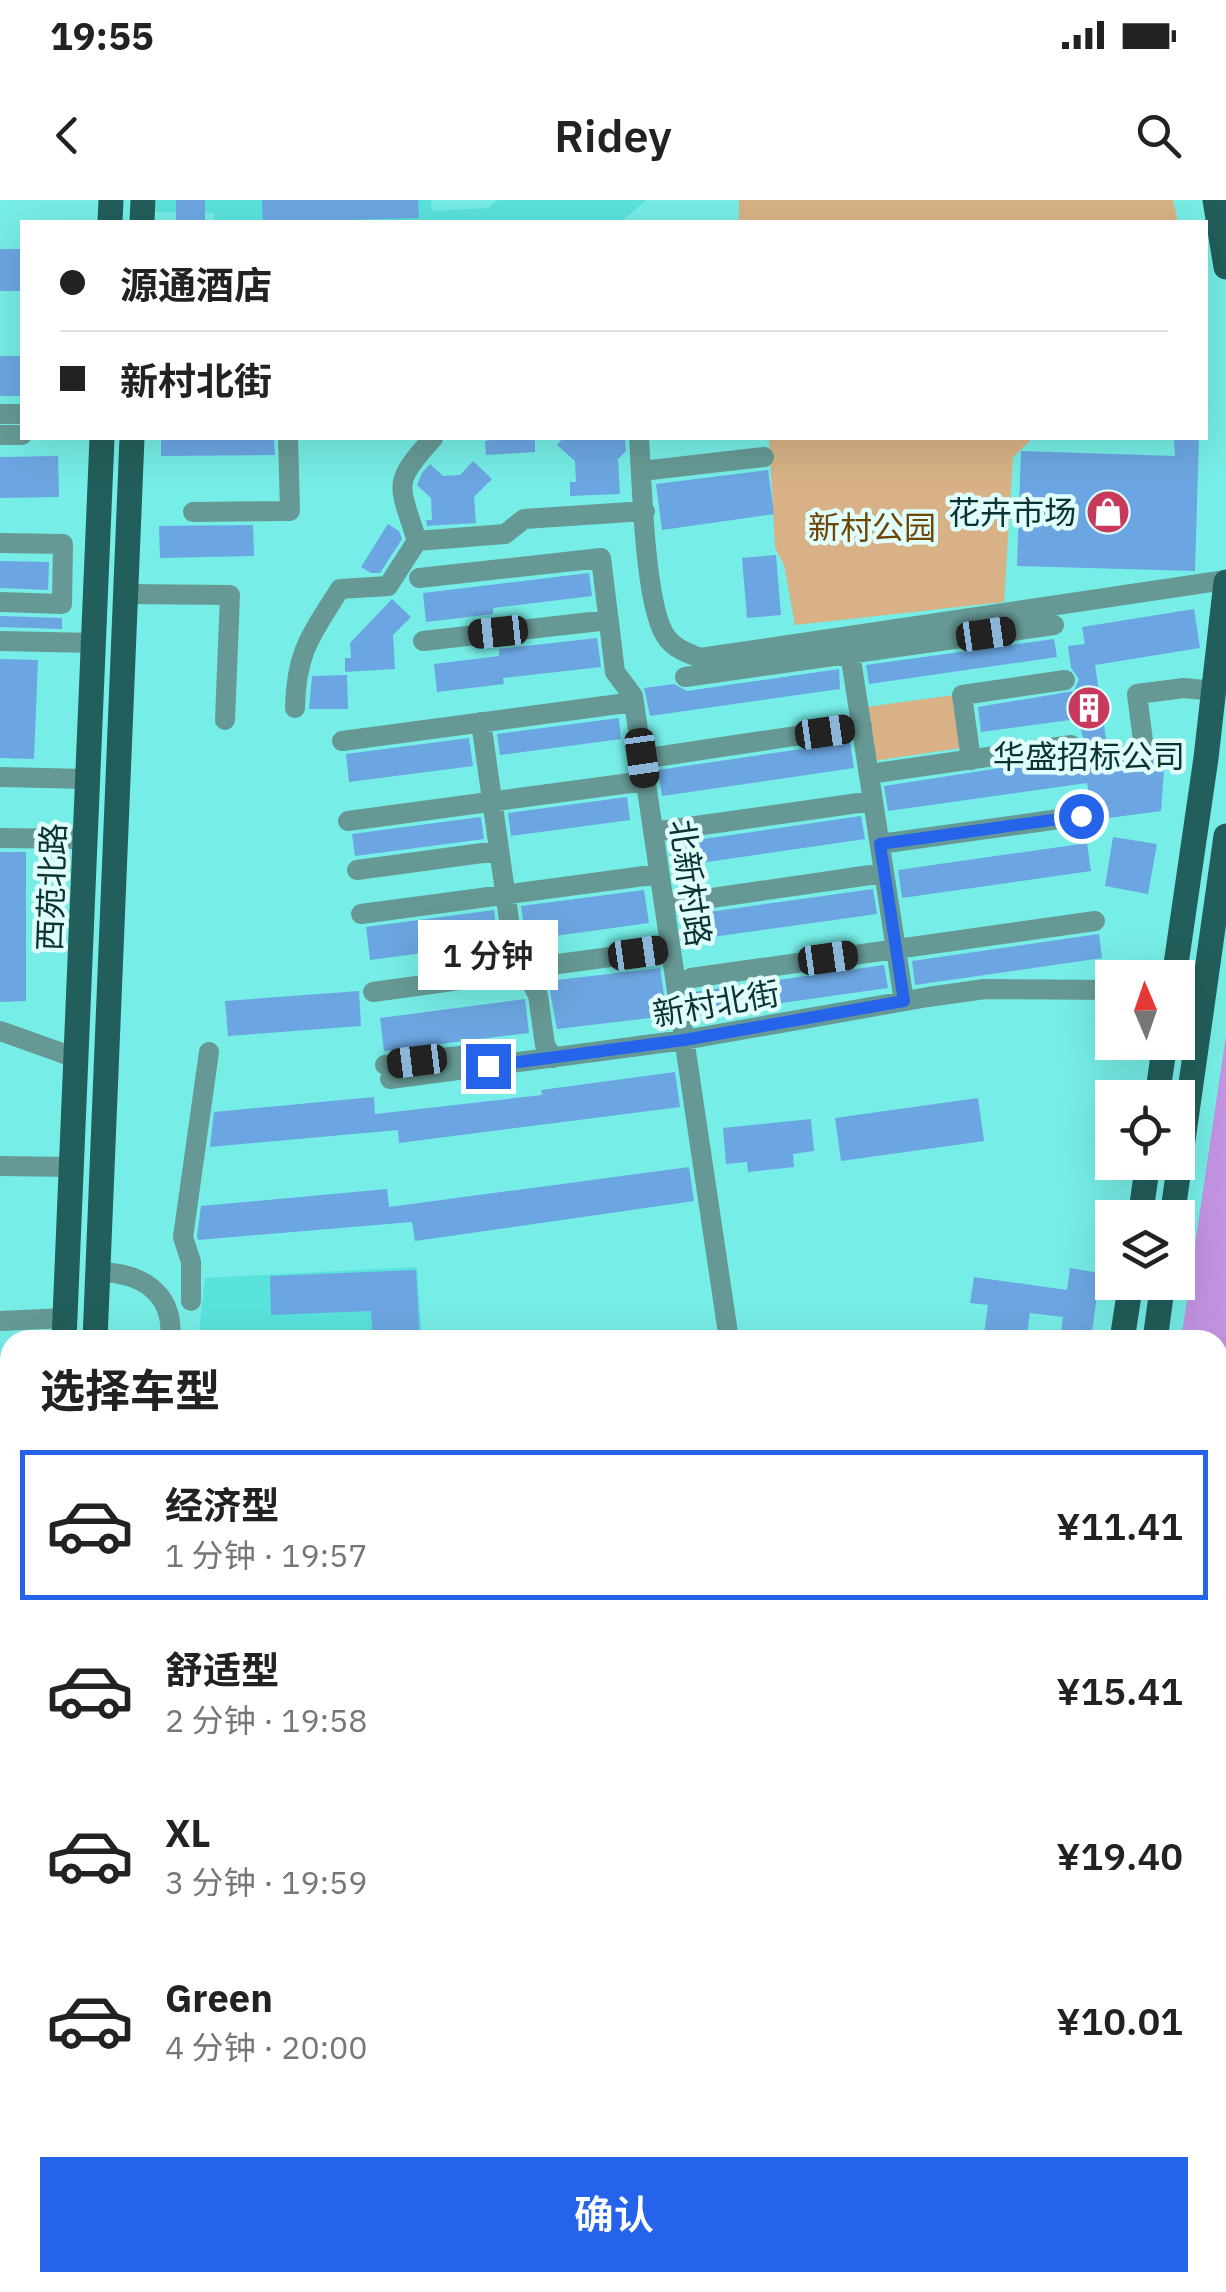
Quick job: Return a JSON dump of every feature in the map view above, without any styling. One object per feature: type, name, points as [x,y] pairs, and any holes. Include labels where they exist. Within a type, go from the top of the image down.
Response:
[{"type":"main road","points":[[1215,200],[1226,267]]},
{"type":"main road","name":"西苑北路","points":[[64,1329],[102,440]]},
{"type":"main road","name":"西苑北路","points":[[95,1330],[132,440]]},
{"type":"main road","points":[[1177,960],[1226,581]]},
{"type":"main road","points":[[1195,979],[1226,836]]},
{"type":"main road","points":[[1174,1200],[1185,1060]]},
{"type":"main road","points":[[1124,1330],[1128,1300]]},
{"type":"main road","points":[[1156,1330],[1161,1300]]},
{"type":"street","points":[[193,512],[290,511],[288,440]]},
{"type":"street","points":[[418,540],[401,489],[406,468],[431,440]]},
{"type":"street","points":[[639,440],[651,581],[665,637],[679,650],[700,658],[1226,581]]},
{"type":"street","points":[[642,471],[764,458]]},
{"type":"street","points":[[418,540],[505,534],[524,519],[645,516]]},
{"type":"street","points":[[296,708],[296,675],[302,648],[340,589],[388,586],[418,540]]},
{"type":"street","points":[[0,543],[63,544],[62,604],[0,602]]},
{"type":"street","name":"北新村路","points":[[419,578],[602,558],[616,672],[634,702],[728,1330]]},
{"type":"street","points":[[126,594],[230,595],[225,720]]},
{"type":"street","points":[[423,640],[609,620]]},
{"type":"street","points":[[685,677],[1054,625]]},
{"type":"street","points":[[0,641],[94,644]]},
{"type":"street","points":[[850,654],[904,1001]]},
{"type":"street","points":[[971,760],[962,695],[1065,680]]},
{"type":"street","points":[[1143,741],[1137,694],[1184,688],[1214,691]]},
{"type":"street","points":[[342,741],[634,702]]},
{"type":"street","points":[[480,722],[512,948],[534,968],[549,1051]]},
{"type":"street","points":[[642,758],[862,726]]},
{"type":"street","points":[[869,774],[1071,745]]},
{"type":"street","points":[[0,777],[88,779]]},
{"type":"street","points":[[348,821],[645,782]]},
{"type":"street","points":[[653,832],[873,801]]},
{"type":"street","points":[[880,844],[1081,816]]},
{"type":"street","points":[[0,838],[85,839]]},
{"type":"street","points":[[357,870],[497,851]]},
{"type":"street","points":[[664,905],[884,872]]},
{"type":"street","points":[[361,914],[659,874]]},
{"type":"street","points":[[691,978],[1095,921]]},
{"type":"street","points":[[373,992],[670,949]]},
{"type":"street","name":"新村北街","points":[[387,1072],[549,1051],[684,1040],[985,990],[1095,990]]},
{"type":"street","points":[[0,1031],[76,1058]]},
{"type":"street","points":[[164,1304],[196,1302],[183,1238],[210,1052]]},
{"type":"street","points":[[0,1166],[71,1168]]},
{"type":"street","points":[[97,1272],[132,1275],[153,1290],[164,1304],[171,1330]]},
{"type":"street","points":[[0,1321],[64,1329]]},
{"type":"shaded area","points":[[156,200],[431,200],[432,211],[488,208],[498,200],[646,200],[623,220],[214,220],[214,213],[156,212]]},
{"type":"shaded area","points":[[1226,1035],[1226,1330],[1182,1330],[1187,1300],[1195,1300],[1195,1245]]},
{"type":"shaded area","points":[[417,1267],[421,1330],[199,1330],[205,1278]]},
{"type":"green space","points":[[739,200],[1173,200],[1178,220],[739,220]]},
{"type":"green space","name":"新村公园","points":[[769,440],[1031,440],[1013,457],[1004,602],[795,625],[784,565],[775,548]]},
{"type":"green space","points":[[954,695],[961,748],[873,761],[866,707]]},
{"type":"building","points":[[176,200],[205,200],[205,220],[176,220]]},
{"type":"building","points":[[262,200],[418,200],[419,218],[263,220]]},
{"type":"building","points":[[0,249],[20,249],[20,291],[0,291]]},
{"type":"building","points":[[0,356],[20,356],[20,396],[0,396]]},
{"type":"building","points":[[161,440],[274,440],[275,455],[161,456]]},
{"type":"building","points":[[535,440],[535,452],[486,455],[485,441]]},
{"type":"building","points":[[561,440],[625,440],[626,451],[618,459],[620,494],[570,496],[570,482],[576,482],[575,461],[557,445]]},
{"type":"building","name":"花卉市场","points":[[1174,440],[1199,440],[1195,571],[1017,566],[1021,451],[1175,456]]},
{"type":"building","points":[[58,456],[59,497],[0,498],[0,457]]},
{"type":"building","points":[[473,461],[492,479],[474,497],[476,523],[427,526],[426,520],[432,520],[431,498],[417,485],[422,473],[430,464],[443,476],[460,475]]},
{"type":"building","points":[[768,470],[774,514],[662,530],[656,484]]},
{"type":"building","points":[[388,524],[399,531],[402,539],[380,573],[371,573],[361,567]]},
{"type":"building","points":[[253,525],[254,556],[160,558],[159,526]]},
{"type":"building","points":[[776,555],[781,615],[747,618],[742,558]]},
{"type":"building","points":[[0,561],[49,562],[48,590],[0,588]]},
{"type":"building","points":[[589,573],[592,596],[493,608],[493,614],[426,622],[423,593]]},
{"type":"building","points":[[392,599],[411,617],[393,635],[395,669],[345,672],[345,658],[351,658],[350,643]]},
{"type":"building","points":[[1194,609],[1200,648],[1095,665],[1108,752],[1132,749],[1144,755],[1155,747],[1165,756],[1161,811],[1094,820],[1087,783],[888,811],[884,786],[1083,755],[1085,744],[1078,719],[981,732],[978,707],[1074,691],[1079,679],[1071,668],[1068,646],[1085,644],[1082,627]]},
{"type":"building","points":[[0,616],[62,618],[62,629],[0,627]]},
{"type":"building","points":[[597,638],[601,667],[503,678],[504,684],[437,692],[434,664],[499,656],[499,649]]},
{"type":"building","points":[[1054,639],[1057,657],[869,684],[866,665]]},
{"type":"building","points":[[0,659],[38,660],[34,759],[0,758]]},
{"type":"building","points":[[839,669],[840,689],[650,716],[644,688],[674,684],[687,691]]},
{"type":"building","points":[[347,675],[348,709],[309,709],[312,676]]},
{"type":"building","points":[[619,718],[621,739],[500,755],[497,734]]},
{"type":"building","points":[[469,738],[473,766],[349,782],[346,754]]},
{"type":"building","points":[[850,742],[854,768],[662,796],[658,770]]},
{"type":"building","points":[[627,797],[630,820],[511,836],[508,813]]},
{"type":"building","points":[[861,816],[865,839],[672,867],[669,844]]},
{"type":"building","points":[[481,817],[484,839],[355,856],[352,834]]},
{"type":"building","points":[[1113,837],[1157,844],[1148,894],[1105,886]]},
{"type":"building","points":[[1087,843],[1091,871],[902,898],[898,870]]},
{"type":"building","points":[[0,852],[26,852],[26,1001],[0,1002]]},
{"type":"building","points":[[873,889],[877,914],[684,941],[681,916]]},
{"type":"building","points":[[644,890],[649,923],[526,940],[521,906]]},
{"type":"building","points":[[494,910],[498,943],[370,960],[366,927]]},
{"type":"building","points":[[1099,934],[1102,958],[915,985],[912,961]]},
{"type":"building","points":[[884,965],[888,988],[696,1015],[693,992]]},
{"type":"building","points":[[660,968],[667,1016],[557,1029],[548,981]]},
{"type":"building","points":[[359,991],[361,1026],[228,1036],[225,1001]]},
{"type":"building","points":[[525,999],[529,1033],[384,1051],[380,1018]]},
{"type":"building","points":[[675,1072],[680,1107],[399,1143],[398,1130],[210,1147],[214,1112],[374,1097],[375,1114],[542,1095],[541,1090]]},
{"type":"building","points":[[978,1098],[984,1141],[841,1161],[835,1118]]},
{"type":"building","points":[[811,1119],[814,1151],[793,1154],[794,1167],[748,1172],[747,1162],[726,1164],[723,1128]]},
{"type":"building","points":[[689,1167],[694,1201],[415,1241],[412,1222],[198,1240],[197,1236],[201,1206],[387,1189],[389,1207]]},
{"type":"building","points":[[1070,1268],[1095,1272],[1092,1330],[1061,1330],[1063,1317],[1030,1313],[1027,1330],[985,1330],[988,1305],[970,1303],[974,1277],[1067,1290]]},
{"type":"building","points":[[416,1270],[419,1330],[372,1330],[371,1311],[271,1315],[270,1276]]},
{"type":"place","name":"花卉市场","points":[[1108,512]]},
{"type":"place","name":"华盛招标公司","points":[[1089,708]]},
{"type":"route","points":[[488,1066],[684,1040],[904,1001],[880,844],[1081,816]]}]
